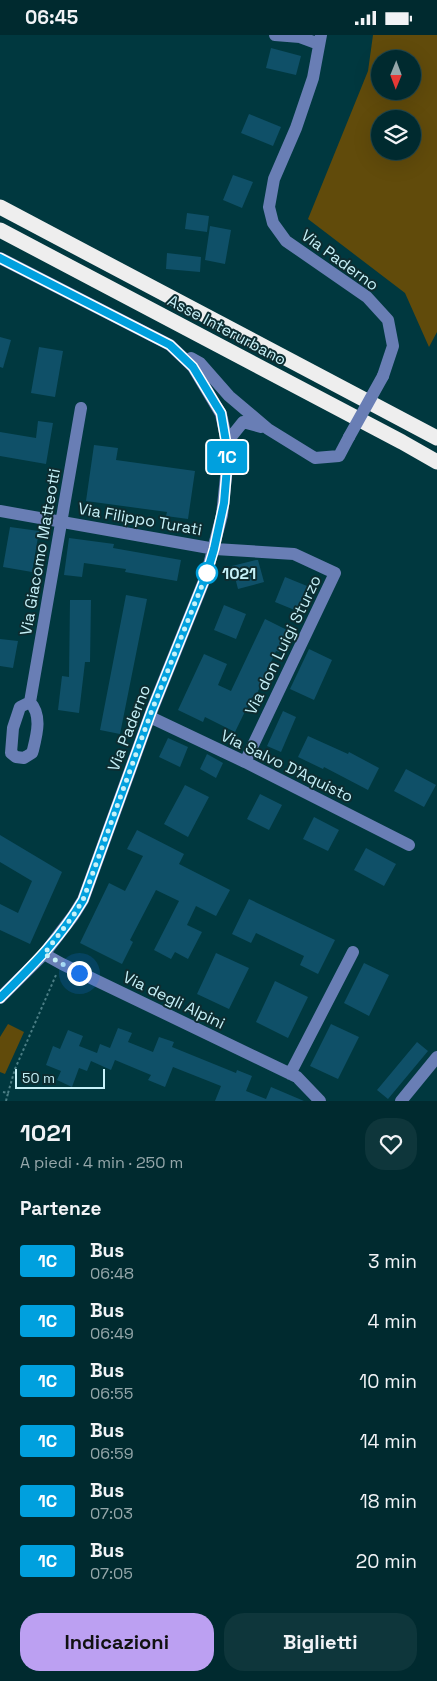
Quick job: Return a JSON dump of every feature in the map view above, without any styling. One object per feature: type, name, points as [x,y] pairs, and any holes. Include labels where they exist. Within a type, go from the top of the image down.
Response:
[{"type":"highway","name":"Asse Interurbano","points":[[0,207],[437,438]]},
{"type":"highway","name":"Asse Interurbano","points":[[0,230],[402,441],[437,462]]},
{"type":"street","points":[[275,35],[320,40]]},
{"type":"street","name":"Via Paderno","points":[[0,258],[170,345],[200,363],[229,396],[268,429],[314,458],[339,456],[382,376],[393,346],[388,320],[366,297],[286,241],[274,223],[269,207],[274,179],[296,128],[313,78],[320,40]]},
{"type":"street","name":"Via Paderno","points":[[0,998],[44,954],[83,900],[150,717],[206,576],[214,549],[226,491],[226,442],[221,413],[193,367],[170,345]]},
{"type":"street","points":[[211,396],[229,396]]},
{"type":"street","name":"Via Giacomo Matteotti","points":[[30,702],[81,408]]},
{"type":"street","name":"Via Paderno","points":[[221,413],[268,429]]},
{"type":"street","points":[[226,442],[244,422]]},
{"type":"street","name":"Via Filippo Turati","points":[[0,511],[214,549]]},
{"type":"street","name":"Via don Luigi Sturzo","points":[[214,549],[294,554],[335,573],[245,762]]},
{"type":"street","name":"Via Salvo D'Aquisto","points":[[150,717],[245,762],[409,845]]},
{"type":"street","points":[[290,1074],[353,952]]},
{"type":"street","name":"Via degli Alpini","points":[[44,954],[297,1077],[320,1101]]},
{"type":"street","points":[[401,1101],[437,1057]]},
{"type":"path","points":[[6,1101],[22,1052],[52,981],[62,964]]},
{"type":"path","points":[[3,1092],[8,1093]]},
{"type":"shaded area","points":[[373,35],[437,35],[437,332],[429,347],[405,293],[308,219],[368,71]]},
{"type":"shaded area","points":[[8,1024],[24,1032],[5,1074],[0,1072],[0,1037]]},
{"type":"building","points":[[271,48],[301,56],[296,75],[266,68]]},
{"type":"building","points":[[249,114],[281,127],[273,146],[241,133]]},
{"type":"building","points":[[233,175],[253,182],[242,208],[223,200]]},
{"type":"building","points":[[187,213],[209,216],[207,232],[185,229]]},
{"type":"building","points":[[210,226],[231,230],[225,264],[205,260]]},
{"type":"building","points":[[167,253],[201,257],[200,272],[166,269]]},
{"type":"building","points":[[0,337],[11,340],[3,368],[0,367]]},
{"type":"building","points":[[39,347],[63,351],[55,397],[31,393]]},
{"type":"building","points":[[38,421],[53,423],[46,464],[0,456],[0,432],[36,438]]},
{"type":"building","points":[[94,445],[118,448],[116,460],[195,471],[188,519],[166,516],[167,512],[86,501]]},
{"type":"building","points":[[10,527],[39,531],[32,572],[3,567]]},
{"type":"building","points":[[69,538],[114,544],[113,548],[181,560],[177,581],[125,572],[126,569],[84,563],[82,577],[64,575]]},
{"type":"building","points":[[258,560],[264,582],[238,589],[232,566]]},
{"type":"building","points":[[285,577],[307,586],[297,611],[275,602]]},
{"type":"building","points":[[126,595],[147,599],[120,734],[100,730]]},
{"type":"building","points":[[70,600],[91,600],[90,662],[85,662],[79,713],[58,710],[62,676],[69,677]]},
{"type":"building","points":[[224,605],[246,614],[236,639],[214,630]]},
{"type":"building","points":[[265,619],[289,631],[279,652],[276,651],[255,698],[252,697],[235,732],[205,717],[203,722],[178,710],[204,654],[227,664],[218,685],[231,691]]},
{"type":"building","points":[[0,639],[18,641],[13,668],[0,666]]},
{"type":"building","points":[[309,649],[332,660],[314,700],[290,689]]},
{"type":"building","points":[[283,711],[296,717],[281,752],[267,746]]},
{"type":"building","points":[[308,736],[348,754],[349,752],[379,768],[368,790],[324,767],[323,769],[298,757]]},
{"type":"building","points":[[168,738],[188,747],[180,767],[159,757]]},
{"type":"building","points":[[207,754],[223,763],[216,778],[200,769]]},
{"type":"building","points":[[406,769],[436,785],[424,807],[394,791]]},
{"type":"building","points":[[185,785],[209,797],[188,837],[164,824]]},
{"type":"building","points":[[260,794],[282,805],[269,830],[247,819]]},
{"type":"building","points":[[314,817],[339,830],[328,851],[303,839]]},
{"type":"building","points":[[137,830],[184,854],[179,864],[230,890],[216,916],[196,906],[187,925],[202,932],[188,959],[175,952],[171,959],[154,950],[179,901],[156,890],[130,940],[133,942],[122,964],[80,943],[109,883],[125,891],[143,856],[127,849]]},
{"type":"building","points":[[0,835],[62,872],[30,944],[0,930],[0,904],[18,913],[32,881],[0,862]]},
{"type":"building","points":[[366,848],[396,864],[384,886],[354,870]]},
{"type":"building","points":[[249,899],[335,940],[318,974],[300,965],[304,956],[256,933],[251,943],[232,934]]},
{"type":"building","points":[[216,953],[249,968],[229,1009],[197,994]]},
{"type":"building","points":[[364,963],[389,975],[369,1016],[344,1003]]},
{"type":"building","points":[[275,981],[308,997],[288,1038],[256,1022]]},
{"type":"building","points":[[331,1024],[359,1037],[338,1079],[310,1066]]},
{"type":"building","points":[[118,1028],[132,1033],[128,1042],[153,1052],[159,1037],[174,1042],[172,1047],[236,1073],[237,1070],[252,1076],[246,1091],[266,1099],[271,1087],[304,1101],[215,1101],[221,1086],[173,1067],[165,1087],[148,1080],[151,1075],[115,1060],[111,1070],[91,1061],[87,1071],[79,1068],[72,1087],[57,1080],[61,1071],[46,1065],[53,1046],[60,1049],[68,1030],[83,1036],[79,1046],[97,1053],[100,1044],[110,1048]]},
{"type":"building","points":[[417,1042],[428,1051],[388,1099],[377,1090]]},
{"type":"bus line","name":"1C","points":[[0,258],[170,345],[193,367],[221,413],[226,442],[227,467],[222,515],[206,576],[152,710],[83,900],[44,954],[0,998]]},
{"type":"place","name":"1021","points":[[207,573]]},
{"type":"route","points":[[79,973],[44,954],[83,900],[152,710],[207,573]]}]
